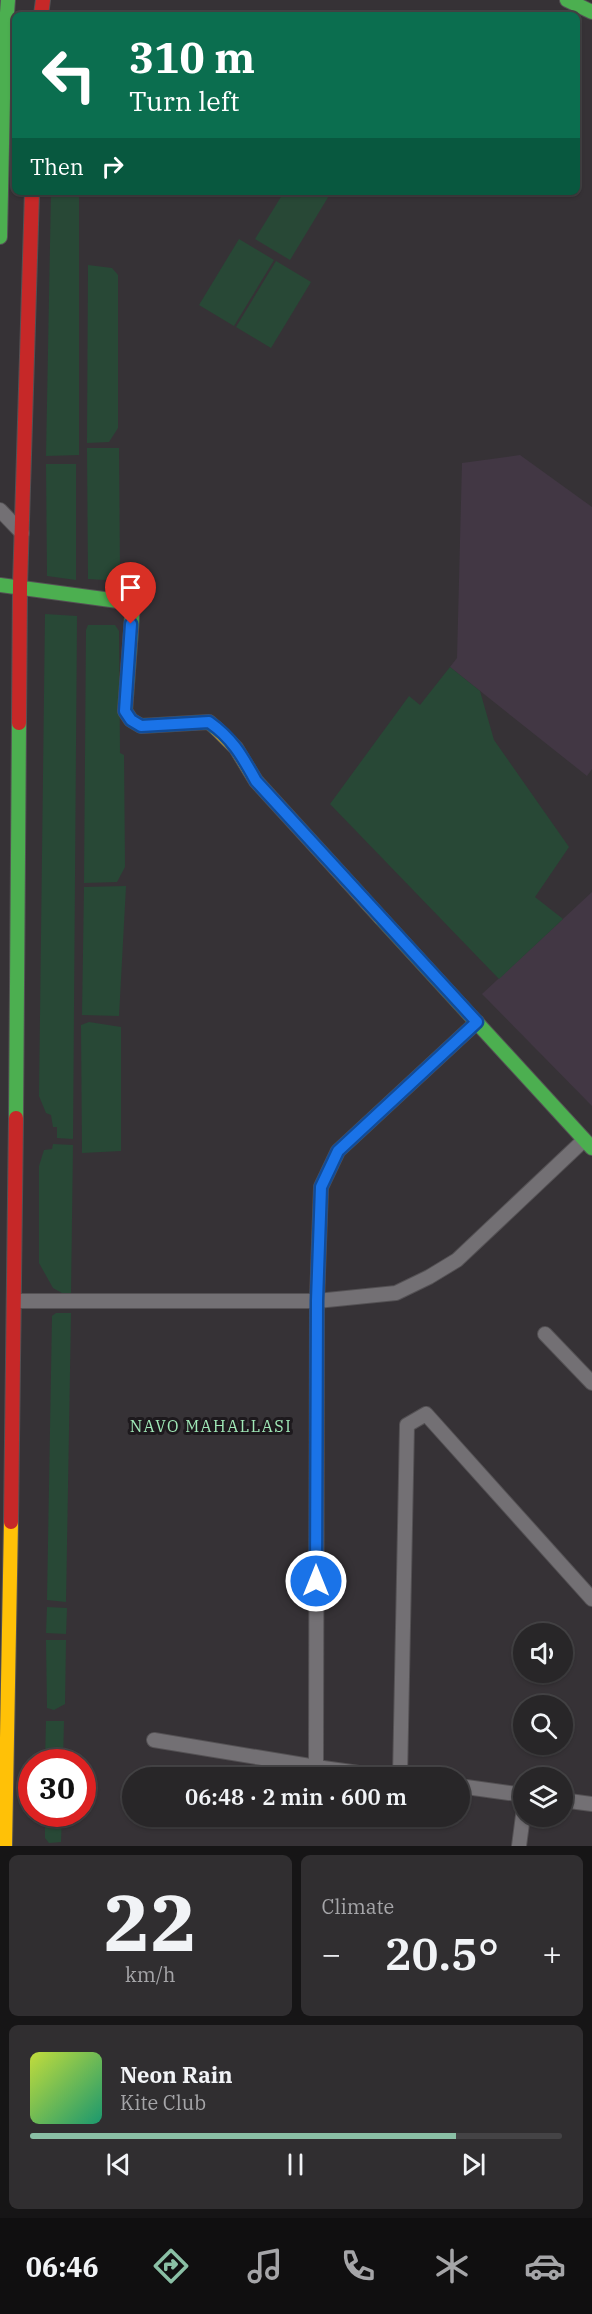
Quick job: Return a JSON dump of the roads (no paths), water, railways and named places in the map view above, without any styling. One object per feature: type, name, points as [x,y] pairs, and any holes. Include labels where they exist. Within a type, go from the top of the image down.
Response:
[{"type":"main road","points":[[0,237],[4,52],[8,0]]},
{"type":"main road","points":[[567,0],[592,12]]},
{"type":"main road","points":[[5,1846],[6,1543],[15,1301],[20,586],[32,195]]},
{"type":"main road","points":[[0,585],[133,603],[125,711],[131,720],[141,726],[209,722],[224,733],[238,749],[256,781],[588,1144]]},
{"type":"street","points":[[0,510],[22,533]]},
{"type":"street","points":[[154,1740],[316,1767],[317,1301],[321,1187],[338,1151],[477,1022]]},
{"type":"street","points":[[15,1301],[317,1301],[396,1293],[457,1260],[588,1144]]},
{"type":"street","points":[[545,1334],[592,1383]]},
{"type":"street","points":[[400,1767],[407,1425],[426,1414],[592,1599]]},
{"type":"street","points":[[470,1788],[513,1793]]},
{"type":"street","points":[[573,1801],[592,1804]]},
{"type":"street","points":[[519,1846],[522,1827]]},
{"type":"district","name":"NAVO MAHALLASI","points":[[211,1426]]}]
